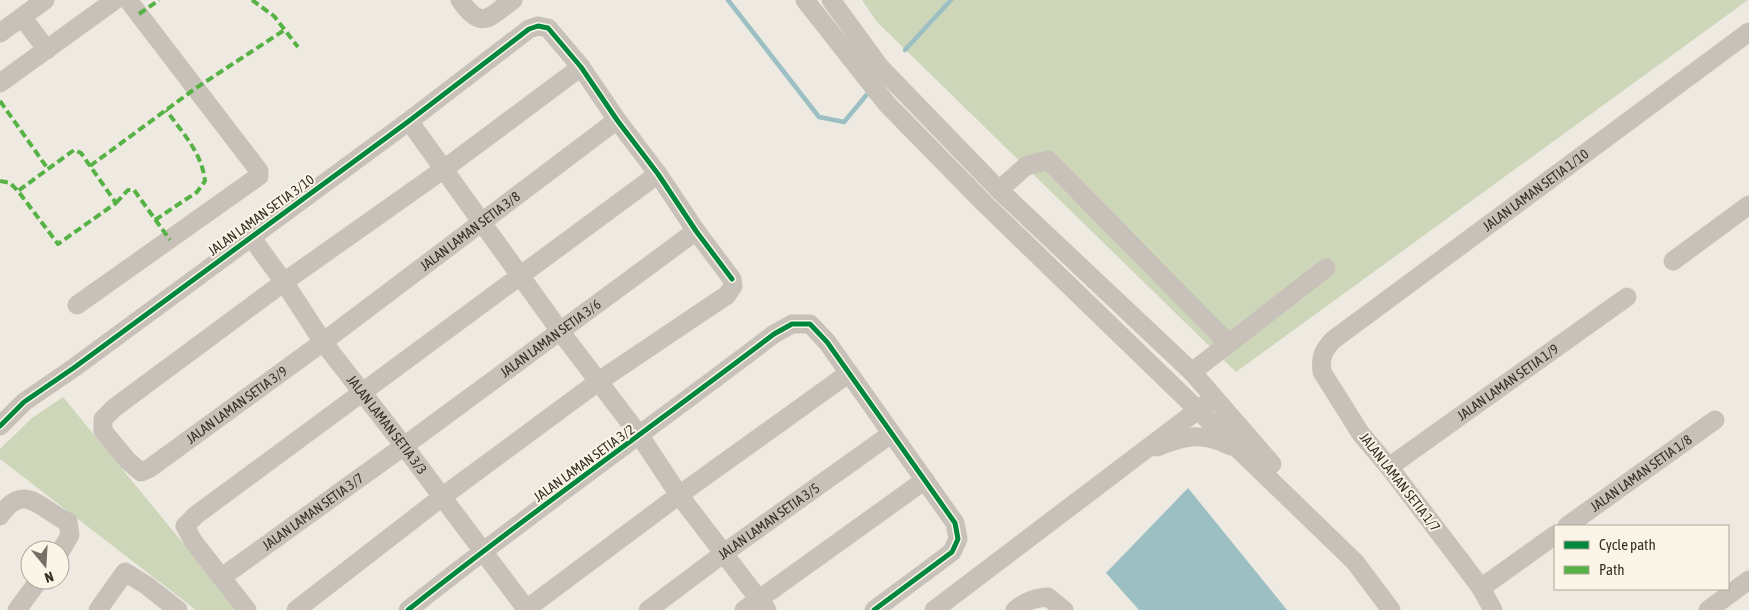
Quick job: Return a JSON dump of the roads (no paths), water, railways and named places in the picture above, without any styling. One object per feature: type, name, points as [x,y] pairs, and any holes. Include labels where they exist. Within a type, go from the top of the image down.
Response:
[{"type":"street","points":[[0,33],[46,0]]},
{"type":"street","points":[[0,83],[115,0]]},
{"type":"street","points":[[77,305],[259,176],[259,171],[128,0]]},
{"type":"street","points":[[460,0],[469,13],[478,19],[486,19],[512,0]]},
{"type":"street","points":[[805,0],[886,104],[985,204],[1197,410],[1244,452],[1355,562],[1391,610]]},
{"type":"street","points":[[831,0],[880,67],[999,190],[1192,372],[1266,457],[1362,556],[1404,610]]},
{"type":"street","points":[[22,18],[46,50]]},
{"type":"street","name":"JALAN LAMAN SETIA 3/10","points":[[0,426],[24,402],[75,367],[409,121],[529,29],[538,26],[548,28],[581,67]]},
{"type":"street","name":"JALAN LAMAN SETIA 1/10","points":[[1324,350],[1341,334],[1749,32]]},
{"type":"street","points":[[284,282],[444,169],[581,67],[617,120],[732,278],[733,286],[728,295],[599,381],[442,497],[296,610]]},
{"type":"street","name":"JALAN LAMAN SETIA 3/8","points":[[323,342],[617,120]]},
{"type":"street","points":[[409,121],[560,330],[640,436],[679,495],[724,553],[756,606],[925,480]]},
{"type":"street","points":[[999,190],[1026,166],[1048,160],[1228,343]]},
{"type":"street","points":[[247,610],[193,541],[186,526],[196,515],[658,174]]},
{"type":"street","points":[[1673,261],[1749,205]]},
{"type":"street","name":"JALAN LAMAN SETIA 3/6","points":[[404,446],[696,230]]},
{"type":"street","name":"JALAN LAMAN SETIA 3/3","points":[[250,237],[284,282],[323,342],[483,550],[526,610]]},
{"type":"street","points":[[1192,372],[1326,268]]},
{"type":"street","name":"JALAN LAMAN SETIA 3/9","points":[[284,282],[114,408],[103,419],[103,430],[128,461],[141,472],[150,468],[323,342]]},
{"type":"street","name":"JALAN LAMAN SETIA 1/9","points":[[1389,467],[1627,296]]},
{"type":"street","name":"JALAN LAMAN SETIA 3/2","points":[[408,610],[483,550],[640,436],[774,334],[792,324],[810,324],[827,342],[849,373]]},
{"type":"street","name":"JALAN LAMAN SETIA 1/7","points":[[1324,350],[1320,360],[1322,372],[1362,434],[1481,588],[1493,610]]},
{"type":"street","points":[[526,610],[679,495],[849,373],[956,523],[958,539],[952,552],[874,610]]},
{"type":"street","points":[[934,610],[1214,398]]},
{"type":"street","name":"JALAN LAMAN SETIA 1/8","points":[[1569,525],[1715,420]]},
{"type":"street","name":"JALAN LAMAN SETIA 3/5","points":[[648,610],[724,553],[891,434]]},
{"type":"street","points":[[1141,454],[1172,441],[1196,436],[1214,439],[1244,452]]},
{"type":"street","name":"JALAN LAMAN SETIA 3/7","points":[[222,577],[404,446]]},
{"type":"street","points":[[0,516],[6,506],[16,499],[28,498],[68,522],[70,535],[67,540]]},
{"type":"street","points":[[1481,588],[1554,536]]},
{"type":"street","points":[[98,610],[125,572],[146,585],[178,610]]},
{"type":"street","points":[[1708,610],[1749,580]]},
{"type":"street","points":[[17,610],[32,590]]},
{"type":"street","points":[[1015,610],[1026,601],[1048,597],[1063,609]]},
{"type":"water","points":[[1188,488],[1287,610],[1139,610],[1106,573]]},
{"type":"waterway","points":[[728,0],[819,117],[844,122],[869,92]]},
{"type":"waterway","points":[[905,50],[951,0]]}]
